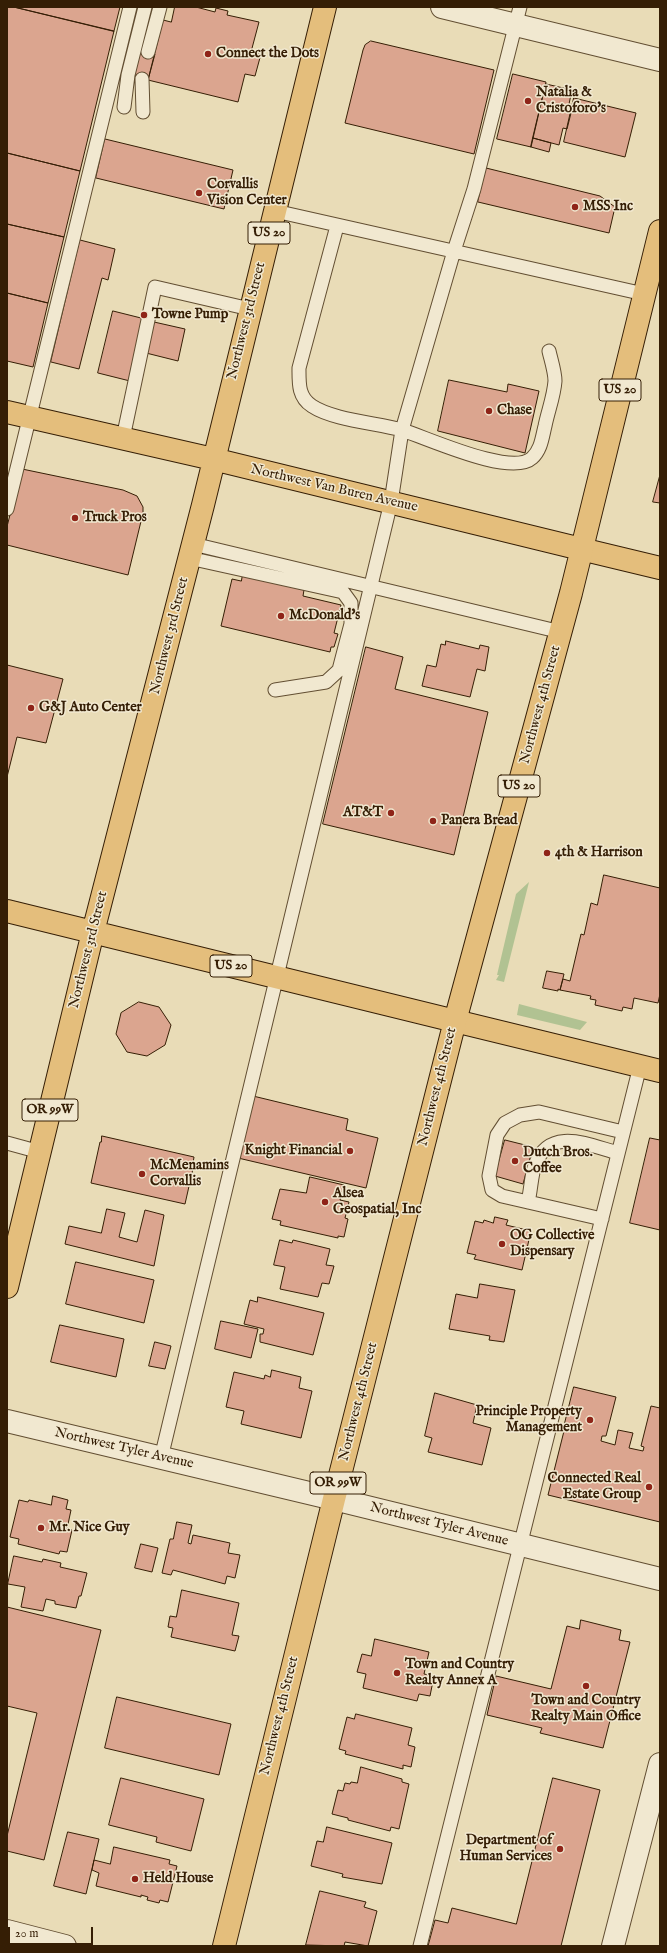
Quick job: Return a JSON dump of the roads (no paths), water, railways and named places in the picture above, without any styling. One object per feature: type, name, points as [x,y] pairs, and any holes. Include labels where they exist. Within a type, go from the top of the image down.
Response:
[{"type":"main road","name":"Northwest 3rd Street","points":[[7,1288],[93,932],[191,551],[325,7]]},
{"type":"main road","name":"Northwest 4th Street","points":[[224,1946],[334,1499],[455,1021],[561,632],[660,231]]},
{"type":"main road","name":"Northwest Van Buren Avenue","points":[[7,412],[213,459],[660,568]]},
{"type":"main road","name":"US 20","points":[[7,911],[455,1021]]},
{"type":"main road","points":[[455,1021],[650,1068]]},
{"type":"street","points":[[442,7],[518,16],[660,60]]},
{"type":"street","name":"Northwest Tyler Avenue","points":[[7,1421],[334,1499],[660,1580]]},
{"type":"street","points":[[613,1946],[660,1764]]},
{"type":"street","points":[[7,1931],[65,1946]]},
{"type":"lane","points":[[7,509],[82,208],[130,7]]},
{"type":"lane","points":[[124,107],[128,75],[145,7]]},
{"type":"lane","points":[[148,52],[160,7]]},
{"type":"lane","points":[[161,1458],[391,502],[402,430],[454,251],[474,189],[518,16]]},
{"type":"lane","points":[[142,79],[144,112]]},
{"type":"lane","points":[[275,211],[644,294]]},
{"type":"lane","points":[[337,226],[299,368],[299,385],[303,398],[320,411],[402,430],[497,463],[514,464],[531,459],[540,448],[555,380],[550,351]]},
{"type":"lane","points":[[122,438],[155,287],[250,309]]},
{"type":"lane","points":[[191,551],[371,587],[561,632]]},
{"type":"lane","points":[[191,551],[343,592],[351,603],[351,624],[338,670],[326,682],[275,690]]},
{"type":"lane","points":[[420,1946],[623,1132],[650,1068]]},
{"type":"lane","points":[[602,1219],[502,1196],[492,1190],[489,1176],[497,1135],[505,1123],[520,1115],[538,1112],[623,1132]]},
{"type":"lane","points":[[528,1202],[535,1165],[545,1148],[555,1142],[574,1142],[618,1153]]},
{"type":"lane","points":[[7,1143],[40,1152]]},
{"type":"place","name":"Connect the Dots","points":[[208,54]]},
{"type":"place","name":"Natalia & Cristoforo's","points":[[528,101]]},
{"type":"place","name":"Corvallis Vision Center","points":[[199,193]]},
{"type":"place","name":"MSS Inc","points":[[575,207]]},
{"type":"place","name":"Towne Pump","points":[[144,315]]},
{"type":"place","name":"Chase","points":[[489,411]]},
{"type":"place","name":"Truck Pros","points":[[75,518]]},
{"type":"place","name":"McDonald's","points":[[281,616]]},
{"type":"place","name":"G&J Auto Center","points":[[31,708]]},
{"type":"place","name":"AT&T","points":[[391,813]]},
{"type":"place","name":"Panera Bread","points":[[433,821]]},
{"type":"place","name":"4th & Harrison","points":[[547,853]]},
{"type":"place","name":"Knight Financial","points":[[350,1151]]},
{"type":"place","name":"Dutch Bros. Coffee","points":[[515,1161]]},
{"type":"place","name":"McMenamins Corvallis","points":[[142,1174]]},
{"type":"place","name":"Alsea Geospatial, Inc","points":[[325,1202]]},
{"type":"place","name":"OG Collective Dispensary","points":[[502,1244]]},
{"type":"place","name":"Principle Property Management","points":[[590,1420]]},
{"type":"place","name":"Connected Real Estate Group","points":[[649,1487]]},
{"type":"place","name":"Mr. Nice Guy","points":[[41,1528]]},
{"type":"place","name":"Town and Country Realty Annex A","points":[[397,1673]]},
{"type":"place","name":"Town and Country Realty Main Office","points":[[586,1686]]},
{"type":"place","name":"Department of Human Services","points":[[560,1849]]},
{"type":"place","name":"Held House","points":[[135,1879]]}]
